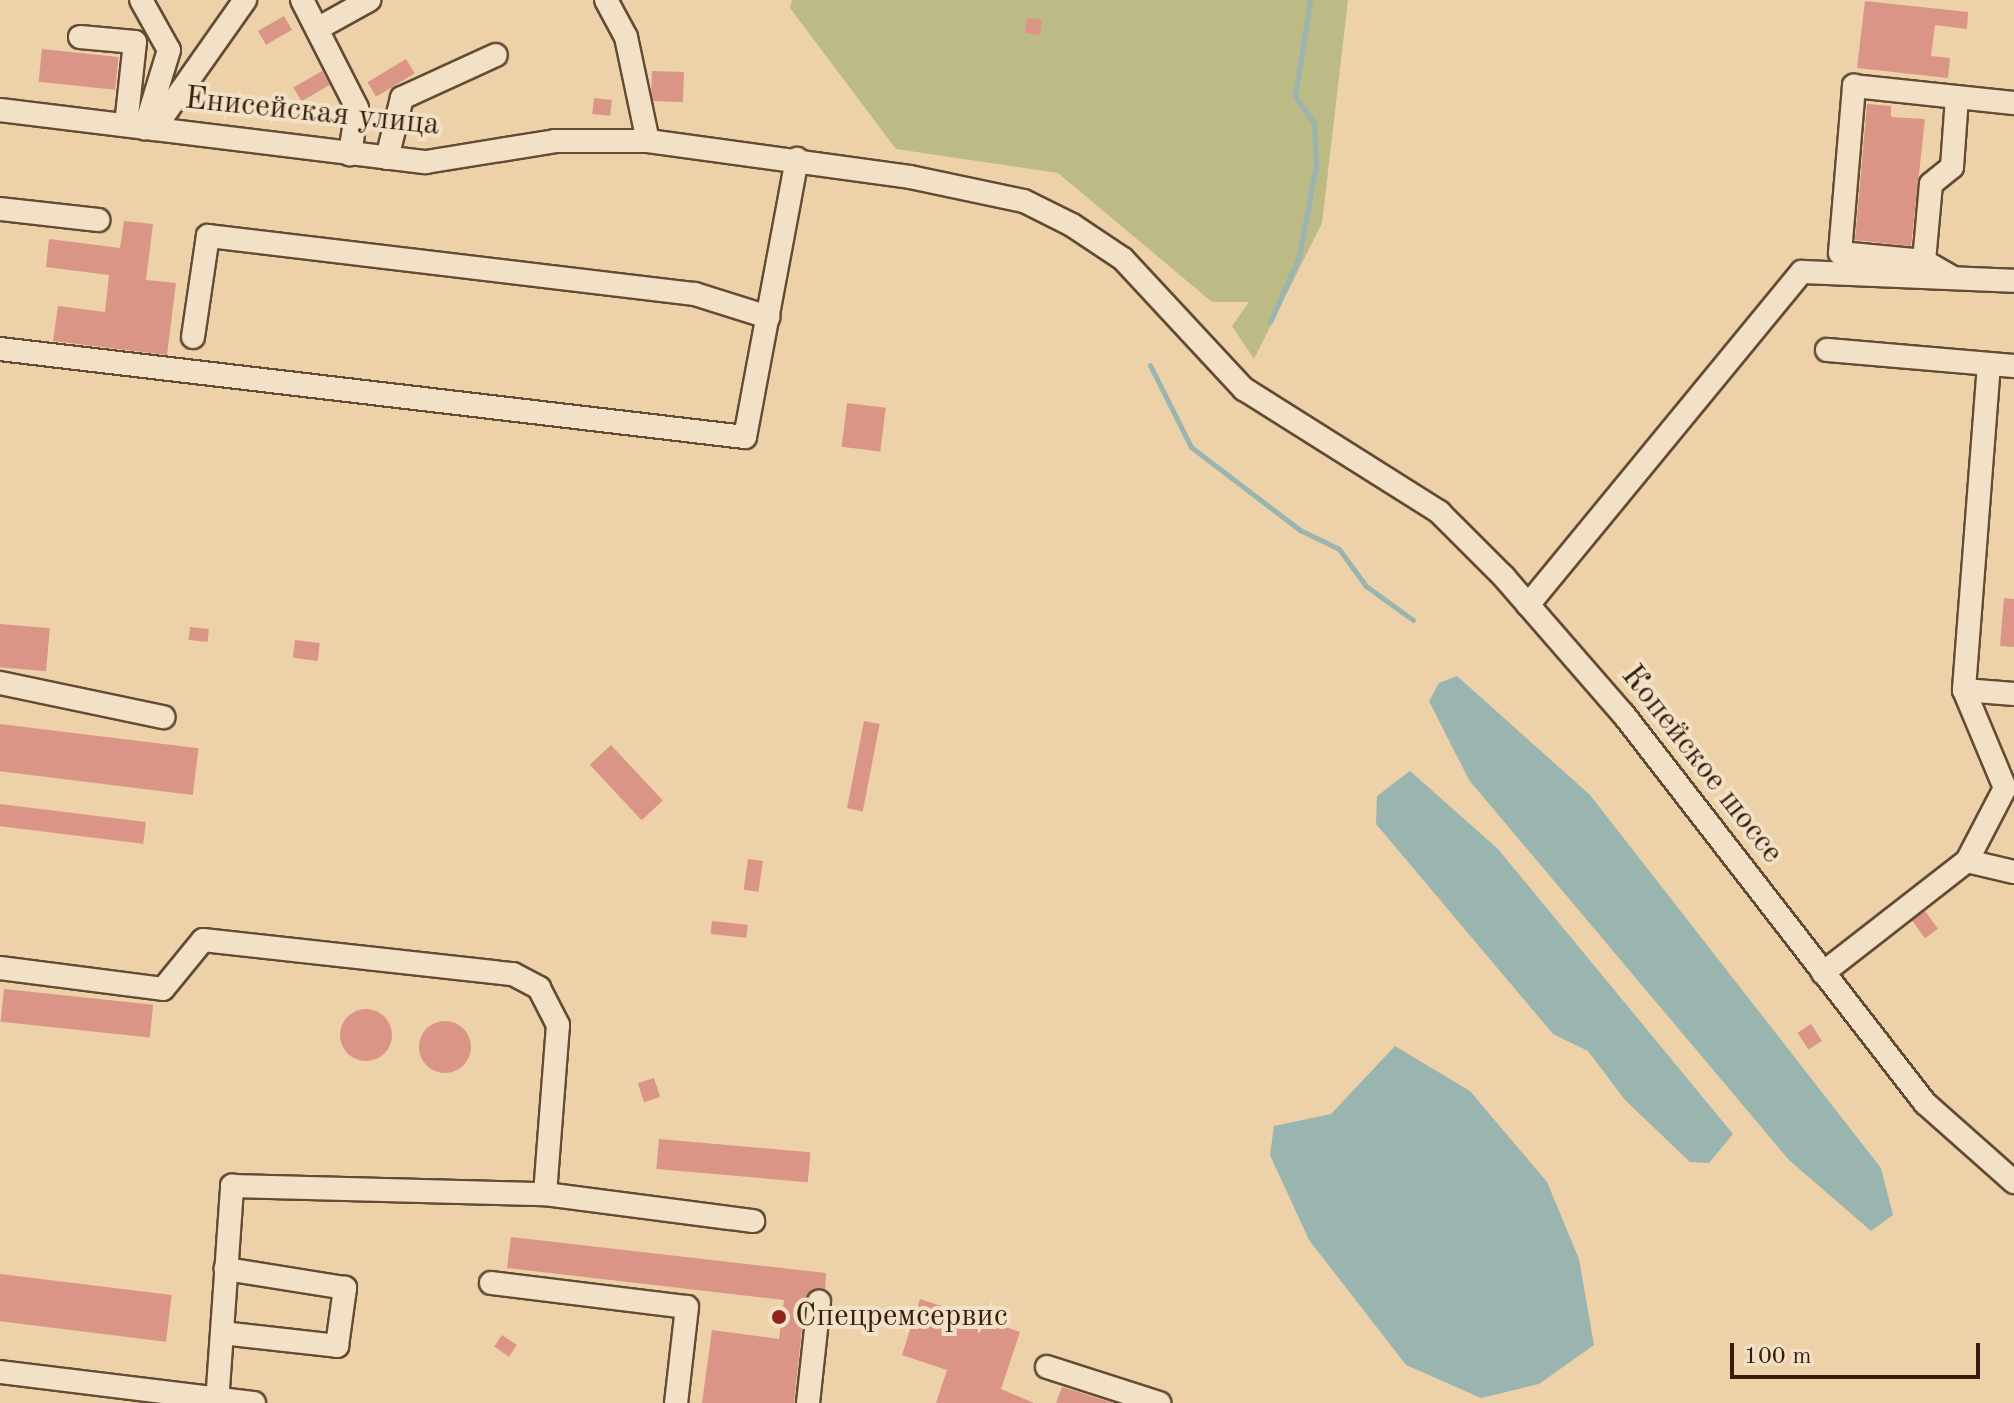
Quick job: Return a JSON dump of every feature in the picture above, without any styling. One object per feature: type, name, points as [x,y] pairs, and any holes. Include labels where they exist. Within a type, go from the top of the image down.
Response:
[{"type":"street","points":[[141,0],[169,50],[142,127]]},
{"type":"street","points":[[142,127],[245,0]]},
{"type":"street","points":[[302,0],[357,108],[350,154]]},
{"type":"street","points":[[317,29],[369,0]]},
{"type":"street","points":[[606,0],[626,37],[648,141]]},
{"type":"street","points":[[80,37],[135,42],[142,127]]},
{"type":"street","points":[[387,158],[402,98],[496,55]]},
{"type":"street","points":[[1957,279],[1924,261],[1840,253],[1854,86],[2014,103]]},
{"type":"street","points":[[1924,261],[1931,184],[1952,167],[1957,97]]},
{"type":"street","name":"Енисейская улица","points":[[0,110],[387,158],[486,158],[555,141],[648,141],[856,168]]},
{"type":"street","points":[[0,349],[745,437],[797,159]]},
{"type":"street","name":"Копейское шоссе","points":[[856,168],[1024,201],[1123,259],[1244,389],[1439,512],[1528,605],[1925,1103],[2014,1182]]},
{"type":"street","points":[[0,209],[98,220]]},
{"type":"street","points":[[193,337],[208,236],[695,294],[768,317]]},
{"type":"street","points":[[1528,605],[1802,272],[2014,281]]},
{"type":"street","points":[[1827,350],[2014,366]]},
{"type":"street","points":[[1823,973],[1967,861],[2005,788],[1964,690],[1989,364]]},
{"type":"street","points":[[0,683],[163,717]]},
{"type":"street","points":[[1964,690],[2014,694]]},
{"type":"street","points":[[1967,861],[2014,872]]},
{"type":"street","points":[[0,968],[163,989],[203,940],[513,974],[539,988],[558,1025],[545,1194]]},
{"type":"street","points":[[217,1400],[232,1186],[545,1194],[753,1221]]},
{"type":"street","points":[[222,1333],[337,1346],[345,1288],[226,1269]]},
{"type":"street","points":[[491,1283],[687,1307],[676,1403]]},
{"type":"street","points":[[808,1403],[819,1302]]},
{"type":"street","points":[[1047,1367],[1159,1403]]},
{"type":"street","points":[[0,1372],[254,1403]]},
{"type":"shaded area","points":[[792,0],[1348,0],[1322,223],[1254,359],[1232,326],[1249,302],[1212,302],[1058,173],[896,149],[790,8]]},
{"type":"water","points":[[1457,676],[1590,795],[1881,1168],[1893,1215],[1871,1231],[1789,1160],[1469,780],[1429,701],[1439,683]]},
{"type":"water","points":[[1410,771],[1498,849],[1733,1134],[1709,1163],[1690,1162],[1625,1100],[1588,1051],[1553,1034],[1376,824],[1377,796]]},
{"type":"water","points":[[1395,1046],[1470,1091],[1547,1182],[1579,1259],[1594,1345],[1539,1384],[1481,1398],[1406,1365],[1309,1240],[1270,1155],[1274,1126],[1331,1114]]},
{"type":"building","points":[[1865,1],[1968,12],[1967,29],[1935,25],[1931,56],[1950,58],[1948,78],[1857,68]]},
{"type":"building","points":[[284,16],[292,30],[266,45],[258,31]]},
{"type":"building","points":[[1027,18],[1042,20],[1040,35],[1025,33]]},
{"type":"building","points":[[42,49],[119,57],[115,90],[39,82]]},
{"type":"building","points":[[406,59],[415,74],[376,97],[367,82]]},
{"type":"building","points":[[322,71],[330,85],[301,101],[293,88]]},
{"type":"building","points":[[652,71],[684,72],[683,102],[651,101]]},
{"type":"building","points":[[198,90],[226,95],[224,109],[192,104]]},
{"type":"building","points":[[594,98],[612,100],[610,116],[592,114]]},
{"type":"building","points":[[1867,104],[1891,106],[1891,117],[1925,119],[1911,246],[1855,240]]},
{"type":"building","points":[[124,221],[153,224],[146,280],[176,283],[167,355],[53,341],[58,306],[105,312],[109,275],[46,267],[49,239],[120,248]]},
{"type":"building","points":[[847,403],[886,408],[880,451],[842,447]]},
{"type":"building","points":[[2004,598],[2014,599],[2014,647],[2000,646]]},
{"type":"building","points":[[0,624],[50,628],[46,671],[0,667]]},
{"type":"building","points":[[190,627],[209,629],[208,642],[189,640]]},
{"type":"building","points":[[295,640],[320,643],[318,661],[293,658]]},
{"type":"building","points":[[864,721],[880,724],[863,811],[847,808]]},
{"type":"building","points":[[0,724],[199,748],[193,795],[0,771]]},
{"type":"building","points":[[611,745],[663,801],[642,820],[590,765]]},
{"type":"building","points":[[0,804],[146,822],[143,844],[0,826]]},
{"type":"building","points":[[748,859],[763,861],[759,892],[744,890]]},
{"type":"building","points":[[1925,911],[1938,929],[1925,938],[1912,920]]},
{"type":"building","points":[[712,921],[748,925],[746,938],[711,934]]},
{"type":"building","points":[[4,989],[153,1005],[150,1037],[1,1022]]},
{"type":"building","points":[[366,1009],[385,1016],[392,1035],[385,1054],[366,1061],[347,1054],[340,1035],[347,1016]]},
{"type":"building","points":[[445,1021],[464,1028],[471,1047],[464,1066],[445,1073],[426,1066],[419,1047],[426,1028]]},
{"type":"building","points":[[1811,1024],[1822,1041],[1808,1049],[1798,1033]]},
{"type":"building","points":[[654,1078],[660,1097],[644,1102],[638,1083]]},
{"type":"building","points":[[659,1139],[810,1152],[808,1182],[656,1169]]},
{"type":"building","points":[[511,1237],[826,1273],[825,1290],[805,1300],[794,1403],[702,1403],[712,1330],[779,1339],[784,1300],[507,1268]]},
{"type":"building","points":[[0,1274],[172,1295],[166,1342],[0,1321]]},
{"type":"building","points":[[920,1299],[1020,1332],[1001,1389],[1034,1403],[936,1403],[947,1370],[902,1355]]},
{"type":"building","points":[[502,1335],[517,1345],[509,1357],[494,1347]]},
{"type":"building","points":[[1062,1387],[1113,1403],[1056,1403]]},
{"type":"waterway","points":[[1270,322],[1299,257],[1316,164],[1314,123],[1295,97],[1310,0]]},
{"type":"waterway","points":[[1150,365],[1191,447],[1300,530],[1339,549],[1366,586],[1413,620]]},
{"type":"place","name":"Спецремсервис","points":[[779,1317]]}]
